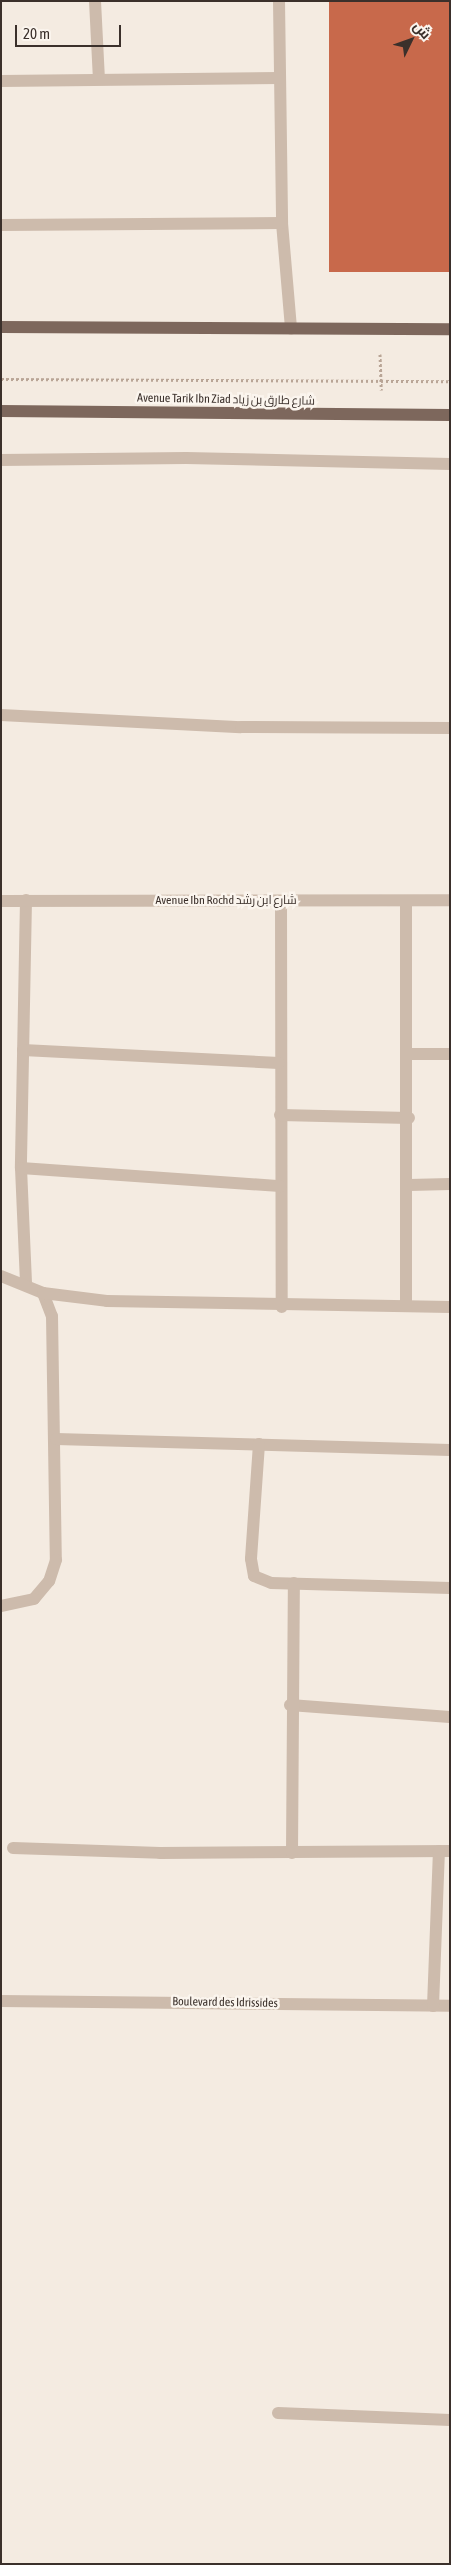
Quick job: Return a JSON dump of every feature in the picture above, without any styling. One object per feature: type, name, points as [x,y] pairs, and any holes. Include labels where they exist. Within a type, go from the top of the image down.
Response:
[{"type":"main road","points":[[1,327],[450,329]]},
{"type":"main road","name":"Avenue Tarik Ibn Ziad شارع طارق بن زياد","points":[[1,411],[382,416],[450,415]]},
{"type":"street","points":[[95,1],[99,79]]},
{"type":"street","points":[[279,1],[282,223],[291,329]]},
{"type":"street","points":[[1,81],[279,78]]},
{"type":"street","points":[[1,224],[282,223]]},
{"type":"street","points":[[1,460],[186,458],[450,464]]},
{"type":"street","points":[[1,715],[241,727],[450,728]]},
{"type":"street","points":[[26,900],[21,1168],[26,1283]]},
{"type":"street","name":"Avenue Ibn Rochd شارع ابن رشد","points":[[1,901],[281,902],[450,900]]},
{"type":"street","points":[[406,901],[409,1118],[406,1306]]},
{"type":"street","points":[[281,902],[279,1063],[282,1307]]},
{"type":"street","points":[[23,1050],[279,1063]]},
{"type":"street","points":[[408,1054],[450,1054]]},
{"type":"street","points":[[280,1115],[409,1118]]},
{"type":"street","points":[[21,1168],[280,1186]]},
{"type":"street","points":[[409,1185],[450,1184]]},
{"type":"street","points":[[1,1276],[26,1283],[43,1293],[107,1302],[282,1307],[450,1307]]},
{"type":"street","points":[[1,1606],[34,1598],[49,1581],[54,1567],[56,1336],[43,1293]]},
{"type":"street","points":[[56,1439],[450,1450]]},
{"type":"street","points":[[259,1444],[252,1570],[261,1580],[294,1583],[450,1588]]},
{"type":"street","points":[[292,1853],[290,1705],[294,1583]]},
{"type":"street","points":[[290,1705],[450,1717]]},
{"type":"street","points":[[13,1848],[292,1853],[444,1851],[433,2006]]},
{"type":"street","name":"Boulevard des Idrissides","points":[[1,2001],[450,2006]]},
{"type":"street","points":[[278,2413],[450,2420]]},
{"type":"path","points":[[379,329],[382,416]]},
{"type":"path","points":[[1,379],[450,381]]},
{"type":"building","points":[[329,1],[450,1],[450,272],[329,272]]}]
